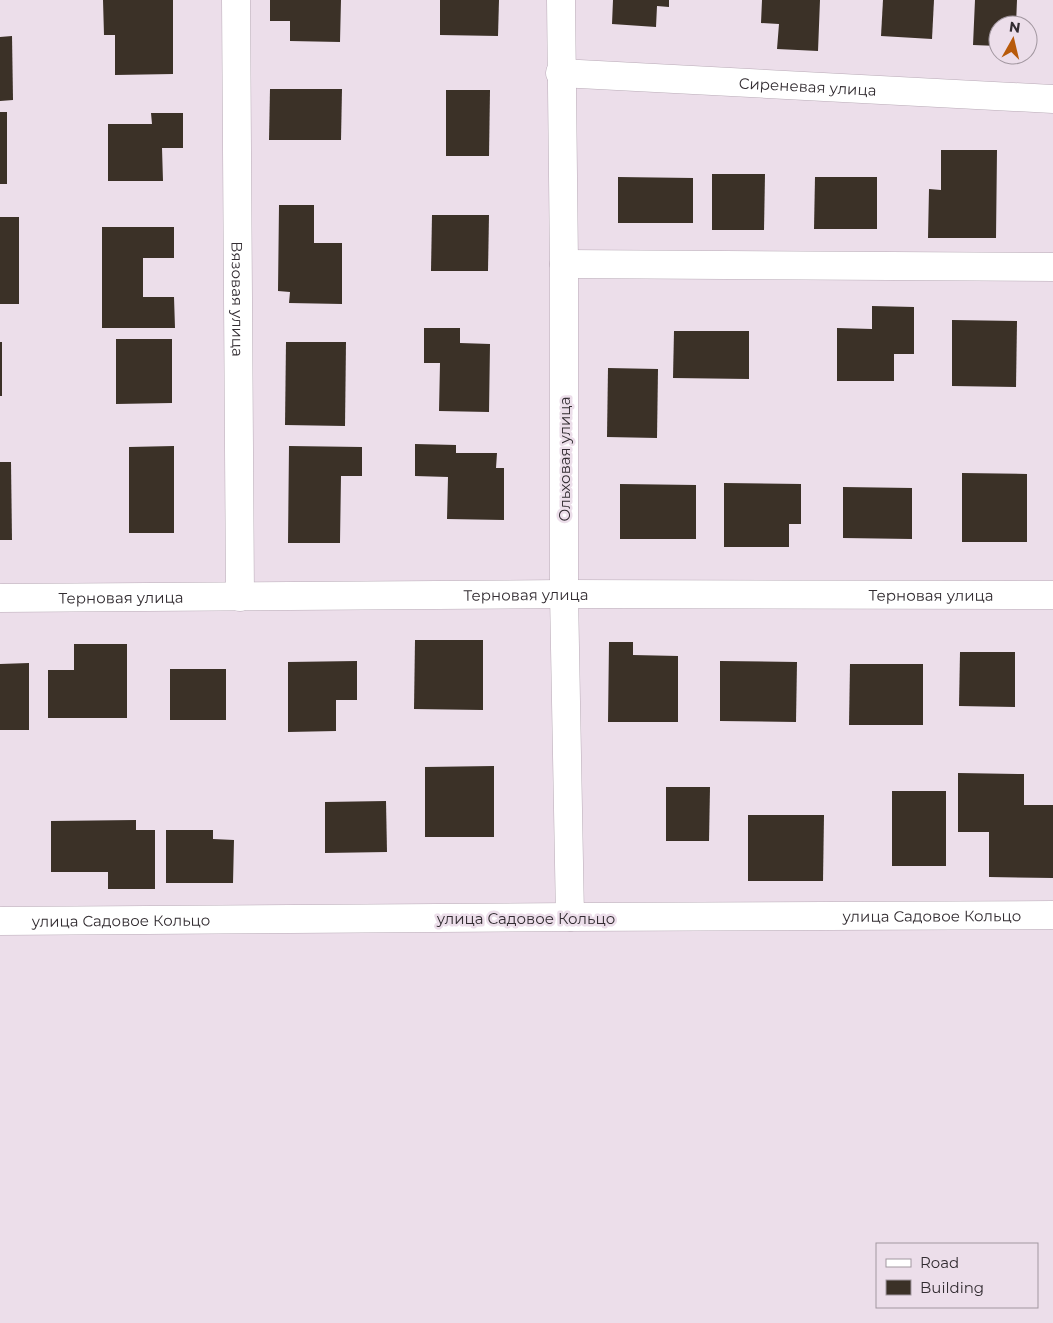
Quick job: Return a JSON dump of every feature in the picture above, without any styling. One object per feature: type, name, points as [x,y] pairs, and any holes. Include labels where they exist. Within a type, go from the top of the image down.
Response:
[{"type":"street","name":"Вязовая улица","points":[[236,0],[240,598]]},
{"type":"street","name":"Ольховая улица","points":[[560,0],[564,264],[564,594],[570,917]]},
{"type":"street","name":"Сиреневая улица","points":[[560,73],[1053,99]]},
{"type":"street","points":[[564,264],[1053,266]]},
{"type":"street","name":"Терновая улица","points":[[0,598],[240,598],[564,594],[1053,595]]},
{"type":"street","name":"улица Садовое Кольцо","points":[[0,921],[1053,915]]},
{"type":"building","points":[[103,0],[173,0],[173,74],[115,75],[115,35],[104,35]]},
{"type":"building","points":[[270,0],[341,0],[340,42],[290,41],[290,21],[270,21]]},
{"type":"building","points":[[440,0],[499,0],[498,36],[440,35]]},
{"type":"building","points":[[613,0],[669,0],[669,7],[657,6],[656,27],[612,24]]},
{"type":"building","points":[[762,0],[820,0],[818,51],[777,49],[779,24],[761,23]]},
{"type":"building","points":[[883,0],[934,0],[932,39],[881,36]]},
{"type":"building","points":[[975,0],[1017,0],[1016,15],[988,15],[988,46],[973,45]]},
{"type":"building","points":[[12,36],[13,100],[0,101],[0,37]]},
{"type":"building","points":[[270,89],[342,89],[341,140],[269,140]]},
{"type":"building","points":[[446,90],[490,90],[489,156],[446,156]]},
{"type":"building","points":[[0,112],[7,112],[7,184],[0,184]]},
{"type":"building","points":[[151,113],[183,113],[183,148],[162,148],[163,181],[108,181],[108,124],[152,124]]},
{"type":"building","points":[[941,150],[997,150],[996,238],[928,238],[929,189],[941,190]]},
{"type":"building","points":[[712,174],[765,174],[764,230],[712,230]]},
{"type":"building","points":[[618,177],[693,178],[693,223],[618,223]]},
{"type":"building","points":[[815,177],[877,177],[877,229],[814,229]]},
{"type":"building","points":[[279,205],[314,205],[314,243],[342,243],[342,304],[289,303],[290,292],[278,291]]},
{"type":"building","points":[[432,215],[489,215],[488,271],[431,271]]},
{"type":"building","points":[[0,217],[19,217],[19,304],[0,304]]},
{"type":"building","points":[[102,227],[174,227],[174,258],[143,258],[143,297],[174,297],[175,328],[102,328]]},
{"type":"building","points":[[872,306],[914,307],[914,354],[894,354],[894,381],[837,381],[837,328],[872,329]]},
{"type":"building","points":[[952,320],[1017,321],[1016,387],[952,386]]},
{"type":"building","points":[[424,328],[460,328],[460,343],[490,344],[489,412],[439,411],[440,363],[424,363]]},
{"type":"building","points":[[674,331],[749,331],[749,379],[673,378]]},
{"type":"building","points":[[116,339],[172,339],[172,403],[116,404]]},
{"type":"building","points":[[0,342],[2,342],[2,396],[0,396]]},
{"type":"building","points":[[286,342],[346,342],[345,426],[285,425]]},
{"type":"building","points":[[608,368],[658,369],[657,438],[607,437]]},
{"type":"building","points":[[415,444],[456,445],[456,453],[497,453],[496,468],[504,468],[504,520],[447,519],[448,477],[415,476]]},
{"type":"building","points":[[174,446],[174,533],[129,533],[129,447]]},
{"type":"building","points":[[289,446],[362,447],[362,476],[341,476],[340,543],[288,543]]},
{"type":"building","points":[[0,462],[11,462],[12,540],[0,540]]},
{"type":"building","points":[[962,473],[1027,474],[1027,542],[962,542]]},
{"type":"building","points":[[724,483],[801,484],[801,524],[789,524],[789,547],[724,547]]},
{"type":"building","points":[[620,484],[696,485],[696,539],[620,539]]},
{"type":"building","points":[[843,487],[912,488],[912,539],[843,538]]},
{"type":"building","points":[[415,640],[483,640],[483,710],[414,709]]},
{"type":"building","points":[[609,642],[633,642],[633,655],[678,656],[678,722],[608,722]]},
{"type":"building","points":[[74,644],[127,644],[127,718],[48,718],[48,670],[74,670]]},
{"type":"building","points":[[960,652],[1015,652],[1015,707],[959,706]]},
{"type":"building","points":[[357,661],[357,700],[336,700],[336,731],[288,732],[288,662]]},
{"type":"building","points":[[720,661],[797,662],[796,722],[720,721]]},
{"type":"building","points":[[29,663],[29,730],[0,730],[0,664]]},
{"type":"building","points":[[850,664],[923,664],[923,725],[849,725]]},
{"type":"building","points":[[170,669],[226,669],[226,720],[170,720]]},
{"type":"building","points":[[494,766],[494,837],[425,837],[425,767]]},
{"type":"building","points":[[958,773],[1024,774],[1024,805],[1053,805],[1053,878],[989,877],[989,832],[958,832]]},
{"type":"building","points":[[666,787],[710,787],[709,841],[666,841]]},
{"type":"building","points":[[892,791],[946,791],[946,866],[892,866]]},
{"type":"building","points":[[386,801],[387,852],[325,853],[325,802]]},
{"type":"building","points":[[748,815],[824,815],[823,881],[748,881]]},
{"type":"building","points":[[136,820],[136,830],[155,830],[155,889],[108,889],[108,872],[51,872],[51,821]]},
{"type":"building","points":[[166,830],[213,830],[213,839],[234,840],[233,883],[166,883]]}]
